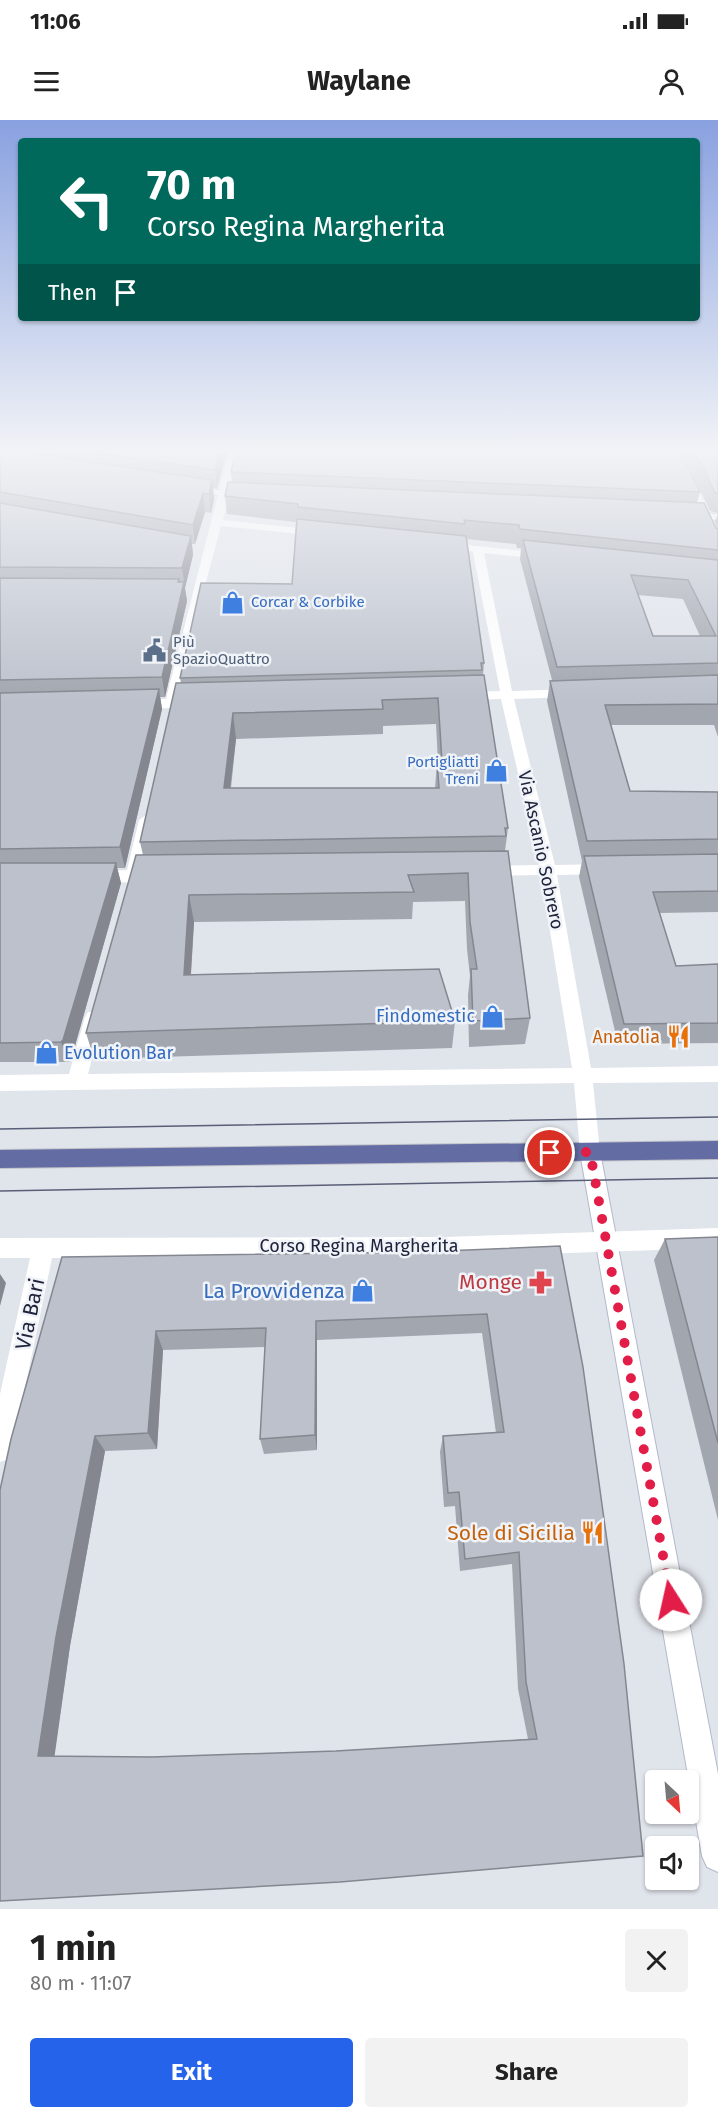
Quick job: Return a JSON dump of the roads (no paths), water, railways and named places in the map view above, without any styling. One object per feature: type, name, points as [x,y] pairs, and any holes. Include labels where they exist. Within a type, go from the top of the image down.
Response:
[{"type":"main road","points":[[0,1159],[718,1150]]},
{"type":"street","points":[[171,709],[191,593],[201,551],[210,534]]},
{"type":"street","points":[[455,547],[558,558]]},
{"type":"street","name":"Via Ascanio Sobrero","points":[[478,550],[506,695],[548,870],[583,1078],[590,1152],[718,1856]]},
{"type":"street","points":[[453,696],[586,693]]},
{"type":"street","points":[[119,704],[171,709],[202,702]]},
{"type":"street","points":[[127,897],[150,803]]},
{"type":"street","points":[[468,871],[616,868]]},
{"type":"street","points":[[78,876],[169,875]]},
{"type":"street","points":[[76,1082],[97,1007]]},
{"type":"street","points":[[0,1083],[583,1078],[718,1074]]},
{"type":"street","name":"Corso Regina Margherita","points":[[0,1248],[445,1247],[718,1238]]},
{"type":"street","name":"Via Bari","points":[[0,1450],[43,1247]]},
{"type":"tram line","points":[[0,1129],[718,1117]]},
{"type":"tram line","points":[[0,1191],[718,1178]]},
{"type":"place","name":"Corcar & Corbike","points":[[233,602]]},
{"type":"place","name":"Più SpazioQuattro","points":[[155,651]]},
{"type":"place","name":"Portigliatti Treni","points":[[497,771]]},
{"type":"place","name":"Findomestic","points":[[493,1016]]},
{"type":"place","name":"Anatolia","points":[[678,1037]]},
{"type":"place","name":"Evolution Bar","points":[[46,1053]]},
{"type":"place","name":"Monge","points":[[540,1282]]},
{"type":"place","name":"La Provvidenza","points":[[363,1291]]},
{"type":"place","name":"Sole di Sicilia","points":[[593,1533]]}]
